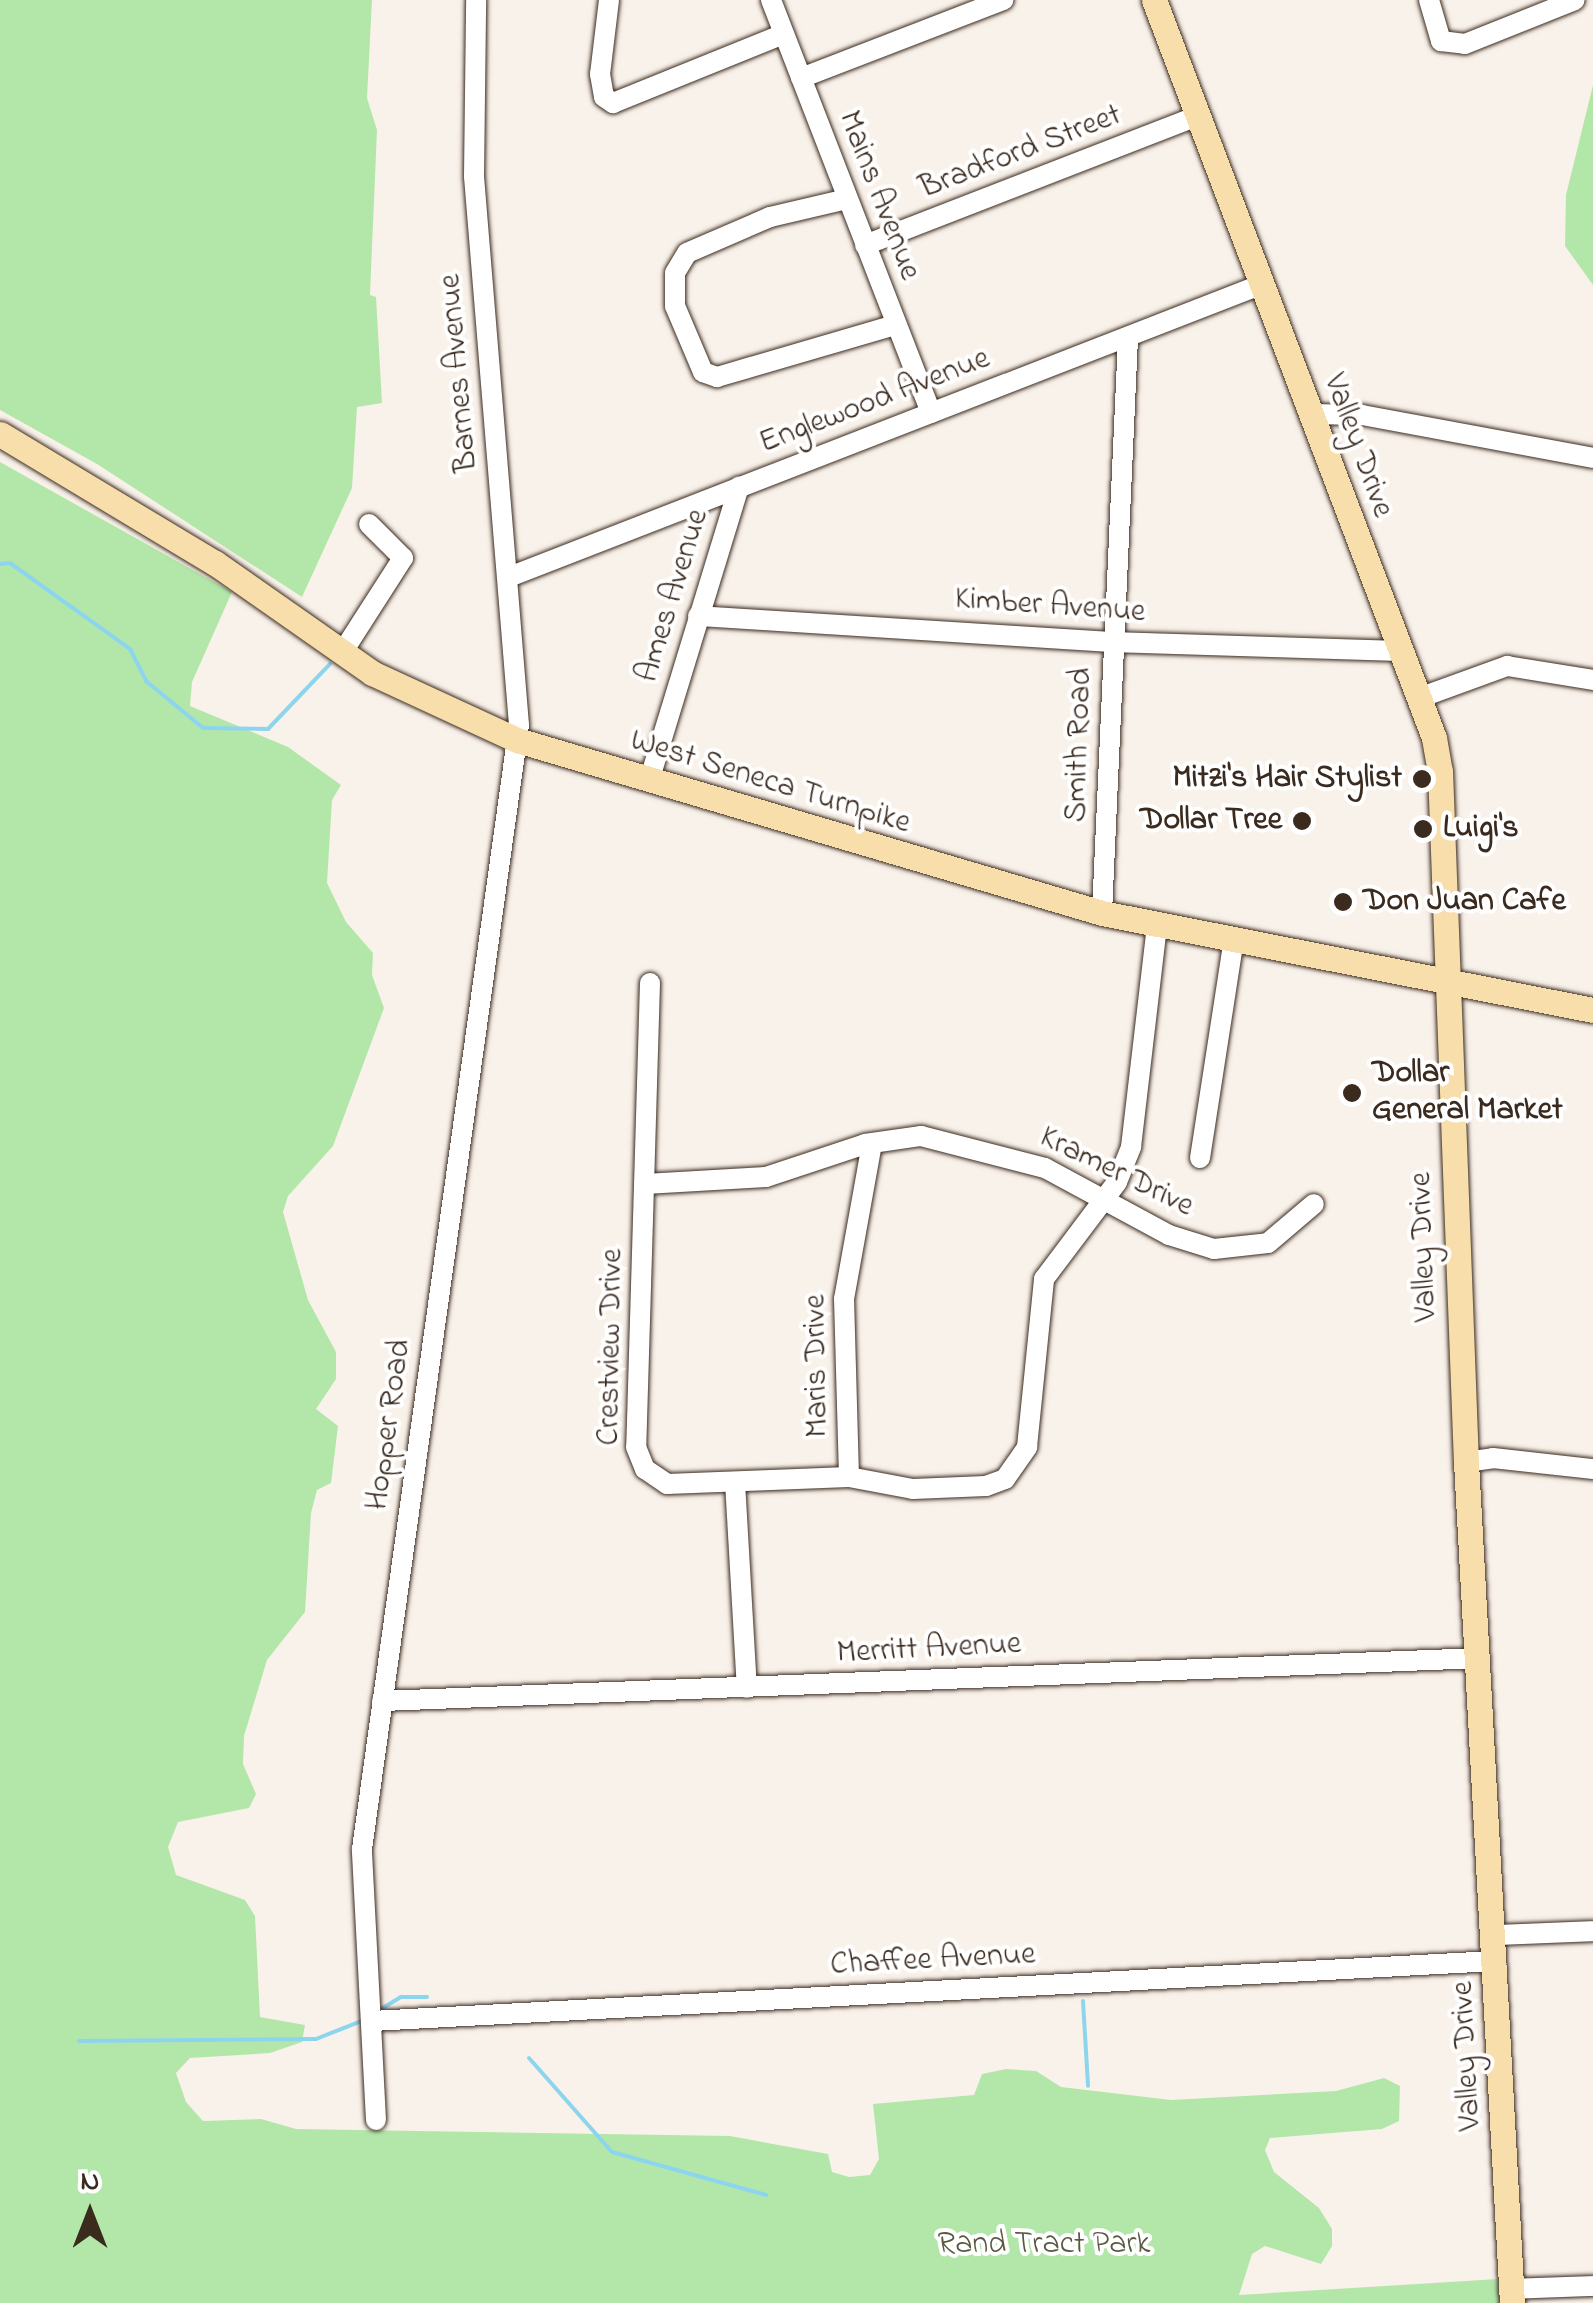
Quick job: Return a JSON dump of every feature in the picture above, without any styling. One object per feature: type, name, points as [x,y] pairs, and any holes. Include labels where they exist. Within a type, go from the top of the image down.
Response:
[{"type":"main road","name":"Valley Drive","points":[[1154,0],[1419,698],[1440,771],[1466,1462],[1512,2296]]},
{"type":"main road","name":"West Seneca Turnpike","points":[[0,434],[216,563],[342,652],[412,693],[516,740],[1102,914],[1233,944],[1593,1010]]},
{"type":"street","name":"Barnes Avenue","points":[[476,0],[474,176],[520,686],[516,740]]},
{"type":"street","points":[[609,0],[600,74],[604,98],[613,104],[784,34]]},
{"type":"street","name":"Mains Avenue","points":[[771,0],[931,413]]},
{"type":"street","points":[[800,78],[1003,0]]},
{"type":"street","points":[[1429,0],[1438,37],[1446,43],[1476,42],[1575,0]]},
{"type":"street","name":"Bradford Street","points":[[865,245],[1198,116]]},
{"type":"street","points":[[846,199],[770,218],[688,253],[675,274],[675,306],[703,372],[717,377],[895,325]]},
{"type":"street","name":"Englewood Avenue","points":[[509,577],[1262,284]]},
{"type":"street","name":"Smith Road","points":[[1102,914],[1128,339]]},
{"type":"street","points":[[1311,414],[1362,415],[1593,458]]},
{"type":"street","name":"Ames Avenue","points":[[649,781],[739,486]]},
{"type":"street","points":[[342,652],[404,558],[369,524]]},
{"type":"street","name":"Kimber Avenue","points":[[698,616],[1113,642],[1398,651]]},
{"type":"street","points":[[1419,698],[1507,666],[1593,680]]},
{"type":"street","name":"Hopper Road","points":[[376,2120],[362,1850],[516,740]]},
{"type":"street","points":[[849,1477],[913,1489],[986,1486],[1014,1470],[1027,1447],[1044,1279],[1105,1200],[1131,1147],[1140,1106],[1156,927]]},
{"type":"street","points":[[1200,1158],[1233,944]]},
{"type":"street","name":"Crestview Drive","points":[[650,983],[636,1447],[657,1481],[735,1482]]},
{"type":"street","name":"Kramer Drive","points":[[645,1184],[766,1177],[872,1143],[952,1139],[1045,1168],[1169,1235],[1214,1248],[1268,1243],[1314,1204]]},
{"type":"street","name":"Maris Drive","points":[[735,1482],[849,1477],[844,1299],[872,1143]]},
{"type":"street","points":[[1466,1462],[1507,1459],[1593,1470]]},
{"type":"street","points":[[735,1482],[747,1688]]},
{"type":"street","name":"Merritt Avenue","points":[[382,1701],[1479,1658]]},
{"type":"street","name":"Chaffee Avenue","points":[[372,2021],[1495,1948],[1593,1931]]},
{"type":"street","points":[[1512,2296],[1593,2286]]},
{"type":"green space","points":[[0,0],[372,0],[367,98],[377,130],[370,295],[376,297],[382,403],[357,407],[352,488],[302,597],[97,464],[0,410]]},
{"type":"green space","points":[[1593,85],[1593,285],[1565,246],[1566,195]]},
{"type":"green space","name":"Rand Tract Park","points":[[0,462],[232,592],[192,682],[190,706],[288,747],[341,785],[332,800],[327,883],[346,922],[373,953],[372,975],[384,1008],[333,1146],[288,1196],[283,1212],[308,1300],[336,1352],[336,1379],[316,1409],[338,1426],[331,1483],[317,1490],[311,1513],[305,1612],[267,1660],[244,1736],[243,1764],[256,1794],[249,1808],[178,1822],[168,1847],[176,1875],[245,1900],[255,1916],[260,2017],[305,2025],[302,2042],[270,2053],[190,2058],[176,2073],[186,2102],[203,2121],[261,2119],[296,2129],[730,2136],[828,2154],[832,2172],[849,2177],[870,2175],[879,2159],[873,2104],[974,2095],[982,2074],[1006,2069],[1036,2071],[1061,2087],[1171,2100],[1336,2091],[1384,2078],[1400,2086],[1399,2121],[1382,2129],[1270,2138],[1265,2150],[1274,2172],[1319,2208],[1332,2229],[1332,2246],[1321,2264],[1265,2246],[1252,2254],[1239,2295],[1498,2279],[1500,2303],[0,2303]]},
{"type":"waterway","points":[[0,564],[10,563],[130,649],[146,681],[203,728],[268,729],[330,664]]},
{"type":"waterway","points":[[376,2012],[401,1997],[427,1997]]},
{"type":"waterway","points":[[1083,2001],[1088,2086]]},
{"type":"waterway","points":[[79,2041],[316,2039],[364,2020]]},
{"type":"waterway","points":[[529,2058],[612,2152],[766,2195]]},
{"type":"place","name":"Mitzi's Hair Stylist","points":[[1422,779]]},
{"type":"place","name":"Dollar Tree","points":[[1302,821]]},
{"type":"place","name":"Luigi's","points":[[1423,829]]},
{"type":"place","name":"Don Juan Cafe","points":[[1343,902]]},
{"type":"place","name":"Dollar General Market","points":[[1352,1093]]}]
